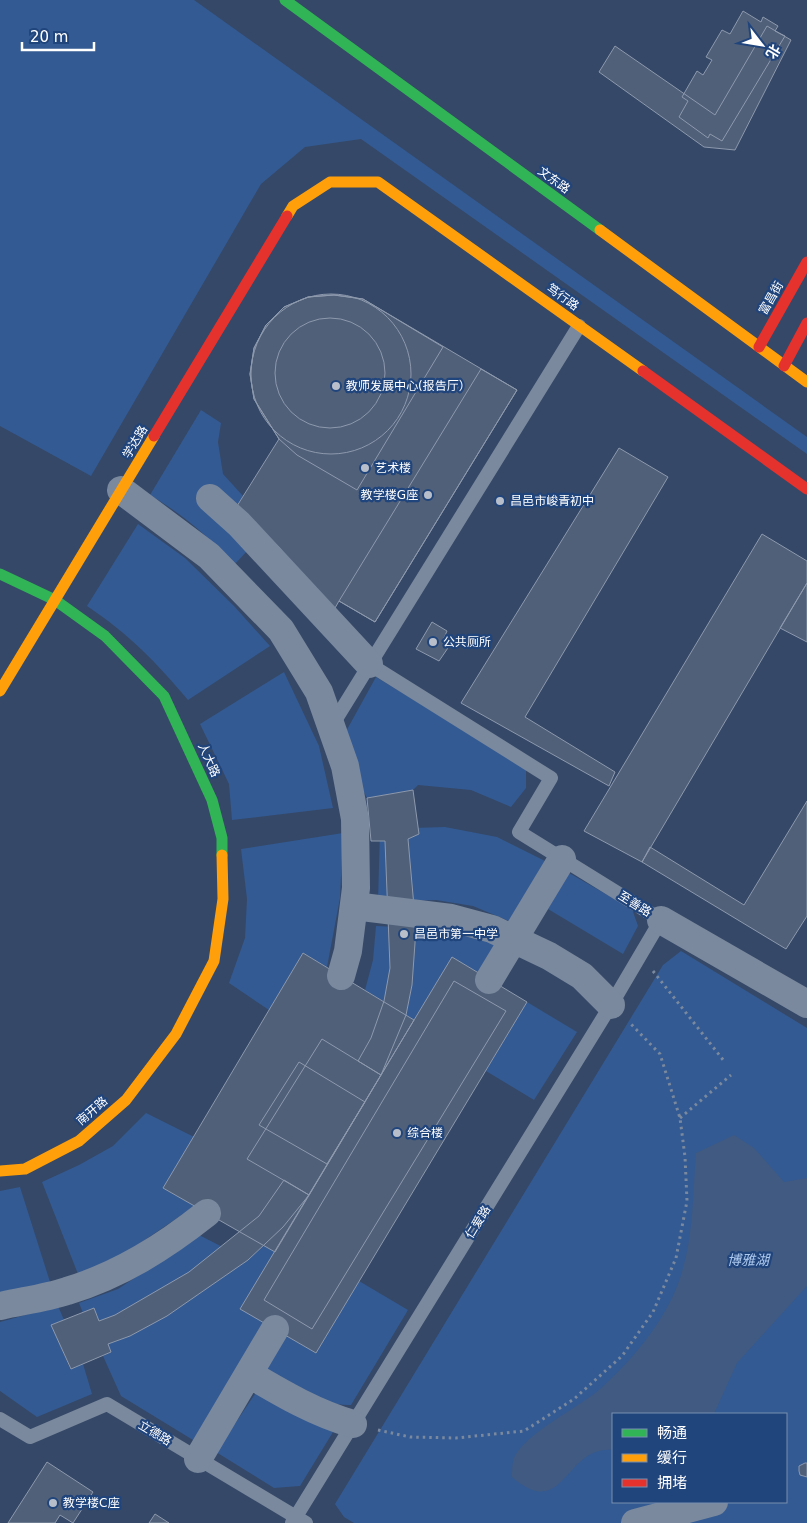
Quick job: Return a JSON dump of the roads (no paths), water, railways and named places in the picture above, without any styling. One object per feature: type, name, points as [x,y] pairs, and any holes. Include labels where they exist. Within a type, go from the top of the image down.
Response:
[{"type":"street","name":"文东路","points":[[285,0],[807,382]]},
{"type":"street","name":"笃行路","points":[[293,206],[330,182],[378,182],[807,490]]},
{"type":"street","name":"学达路","points":[[0,691],[293,206]]},
{"type":"street","name":"富昌街","points":[[758,347],[807,262]]},
{"type":"street","points":[[784,366],[807,323]]},
{"type":"street","points":[[121,490],[209,556],[281,630],[319,692],[345,766],[355,819],[356,888],[348,951],[341,976]]},
{"type":"street","points":[[210,498],[239,524],[369,664]]},
{"type":"street","points":[[244,593],[274,561]]},
{"type":"street","name":"人大路","points":[[0,574],[55,600],[105,636],[164,696],[212,800],[222,847],[223,899],[214,961],[176,1034]]},
{"type":"street","points":[[490,980],[513,938],[562,859]]},
{"type":"street","points":[[354,906],[451,918],[492,928],[549,956],[582,976],[611,1005]]},
{"type":"street","name":"至善路","points":[[661,920],[807,1004]]},
{"type":"street","name":"南开路","points":[[0,1171],[25,1168],[79,1141],[126,1100],[176,1034]]},
{"type":"street","points":[[0,1306],[67,1291],[115,1273],[148,1257],[207,1213]]},
{"type":"street","points":[[198,1459],[275,1329]]},
{"type":"street","points":[[249,1374],[300,1405],[327,1417],[353,1424]]},
{"type":"street","points":[[642,1521],[710,1503]]},
{"type":"lane","points":[[331,727],[579,326]]},
{"type":"lane","name":"至善路","points":[[369,664],[551,778],[519,832],[661,920]]},
{"type":"lane","name":"仁爱路","points":[[298,1521],[353,1424],[611,1005],[661,920]]},
{"type":"lane","name":"立德路","points":[[0,1419],[30,1437],[107,1404],[298,1521]]},
{"type":"water","name":"博雅湖","points":[[734,1135],[754,1148],[784,1182],[807,1178],[807,1286],[737,1363],[714,1413],[612,1413],[612,1450],[597,1452],[584,1459],[554,1487],[543,1491],[530,1489],[512,1477],[512,1465],[519,1449],[552,1422],[599,1390],[640,1348],[672,1298],[684,1263],[691,1227],[696,1153]]},
{"type":"place","name":"教师发展中心(报告厅）","points":[[336,386]]},
{"type":"place","name":"艺术楼","points":[[365,468]]},
{"type":"place","name":"教学楼G座","points":[[428,495]]},
{"type":"place","name":"昌邑市峻青初中","points":[[500,501]]},
{"type":"place","name":"公共厕所","points":[[433,642]]},
{"type":"place","name":"昌邑市第一中学","points":[[404,934]]},
{"type":"place","name":"综合楼","points":[[397,1133]]},
{"type":"place","name":"教学楼C座","points":[[53,1503]]}]
